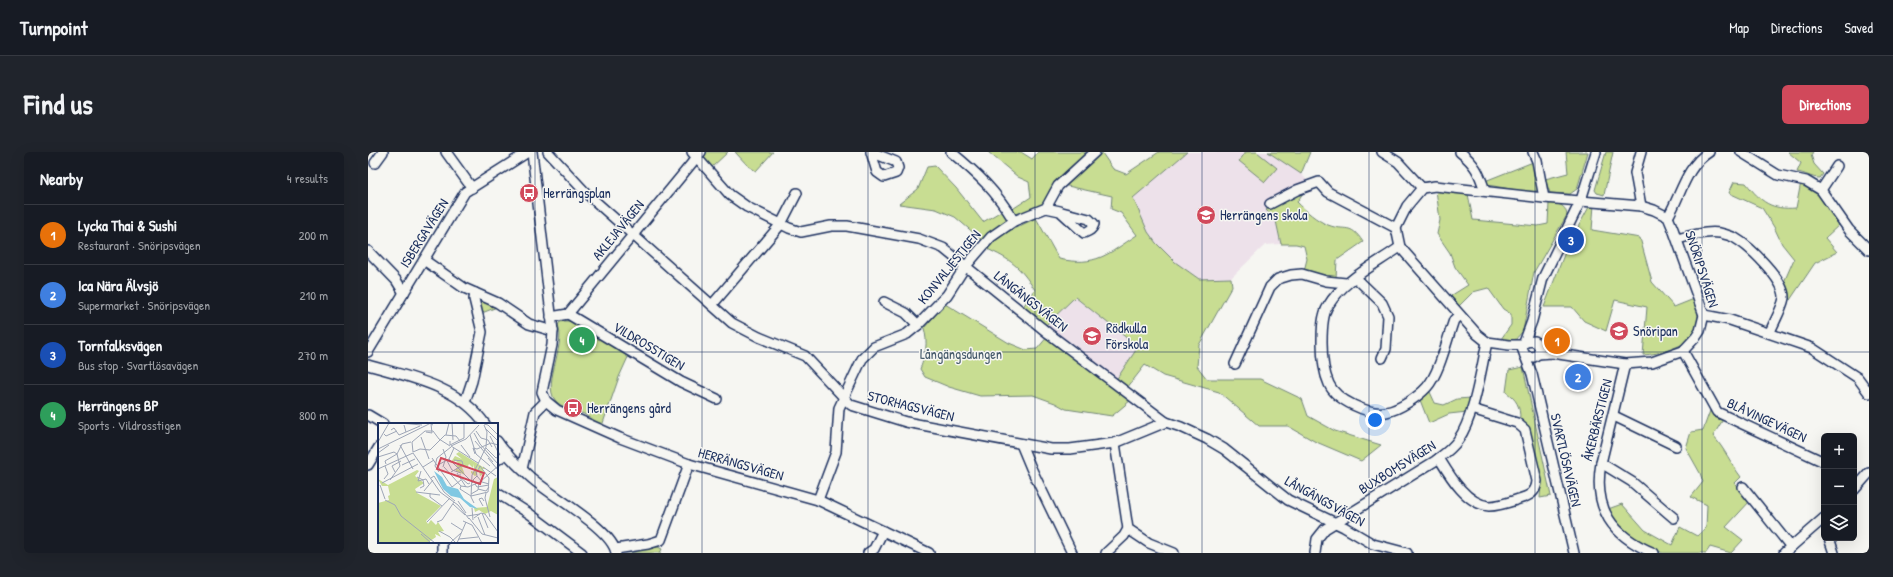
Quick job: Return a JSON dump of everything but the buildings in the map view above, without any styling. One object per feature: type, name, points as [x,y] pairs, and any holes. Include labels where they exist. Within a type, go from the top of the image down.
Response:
[{"type":"street","points":[[375,163],[383,152]]},
{"type":"street","points":[[446,152],[472,188]]},
{"type":"street","name":"ISBERGAVÄGEN","points":[[368,352],[465,192],[528,152]]},
{"type":"street","points":[[522,469],[535,412],[546,401],[542,392],[552,345],[553,331],[532,152]]},
{"type":"street","name":"STORHAGSVÄGEN","points":[[548,152],[586,193],[633,234],[677,276],[732,323],[740,329],[805,356],[851,405],[906,422],[1051,449],[1070,449],[1115,443],[1166,422]]},
{"type":"street","points":[[951,152],[980,175],[1005,206],[1014,221]]},
{"type":"street","points":[[1062,212],[1046,208],[1058,186],[1095,152]]},
{"type":"street","points":[[1382,152],[1398,162],[1422,188]]},
{"type":"street","points":[[1460,152],[1470,160],[1479,172],[1485,191]]},
{"type":"street","points":[[1533,152],[1544,198]]},
{"type":"street","points":[[1531,349],[1532,321],[1543,278],[1582,200],[1596,152]]},
{"type":"street","points":[[1641,152],[1634,173],[1641,206]]},
{"type":"street","points":[[1683,351],[1652,362],[1625,364],[1611,360],[1552,353],[1487,342],[1459,315],[1400,247],[1396,228],[1407,206],[1422,188],[1436,186],[1544,198],[1641,206],[1654,210],[1668,217],[1676,204],[1691,169],[1698,160],[1709,152]]},
{"type":"street","points":[[1741,152],[1778,175],[1806,180],[1821,190],[1849,230],[1869,250]]},
{"type":"street","name":"AKLEJAVÄGEN","points":[[568,314],[697,154]]},
{"type":"street","name":"LÅNGÄNGSVÄGEN","points":[[697,154],[730,195],[747,207],[801,232],[831,226],[846,226],[919,239],[943,248],[965,268],[1166,422],[1207,439],[1224,449],[1288,500],[1337,523],[1373,544],[1406,553]]},
{"type":"street","points":[[1821,190],[1837,166]]},
{"type":"street","points":[[1270,204],[1297,190],[1319,182],[1328,192],[1396,228]]},
{"type":"street","points":[[712,305],[781,224],[797,193]]},
{"type":"street","name":"KONVALJESTIGEN","points":[[818,500],[836,452],[839,408],[862,359],[874,347],[907,334],[918,325],[947,295],[965,268],[991,237],[1014,221],[1046,208]]},
{"type":"street","name":"SNÖRIPSVÄGEN","points":[[1668,217],[1678,239],[1704,315],[1700,331],[1683,351]]},
{"type":"street","points":[[1678,239],[1690,235],[1711,233],[1727,235],[1734,238],[1766,267],[1779,282],[1784,298],[1770,332]]},
{"type":"street","points":[[1400,247],[1356,278],[1346,283],[1327,307],[1324,317],[1322,338],[1324,370],[1329,384],[1336,394],[1347,402],[1378,413],[1394,409],[1427,387],[1432,379],[1454,320],[1459,315]]},
{"type":"street","points":[[368,251],[396,280],[404,293]]},
{"type":"street","points":[[424,260],[475,293],[498,303],[529,324],[553,331]]},
{"type":"street","points":[[1235,364],[1270,287],[1278,279],[1291,275],[1302,274],[1326,282],[1346,283]]},
{"type":"street","points":[[1356,278],[1382,303],[1388,316],[1386,349],[1382,358]]},
{"type":"street","points":[[465,402],[472,381],[482,332],[474,299],[475,293]]},
{"type":"street","name":"KONVALJESTIGEN","points":[[884,302],[906,313],[918,325]]},
{"type":"street","points":[[552,317],[568,314]]},
{"type":"street","name":"VILDROSSTIGEN","points":[[568,314],[681,382],[717,398]]},
{"type":"street","points":[[1704,315],[1730,320],[1770,332],[1812,348],[1858,378],[1869,393]]},
{"type":"street","name":"BUXBOMSVÄGEN","points":[[1315,553],[1317,539],[1325,529],[1337,523],[1355,510],[1439,458],[1458,440],[1472,409],[1487,342]]},
{"type":"street","name":"SVARTLÖSAVÄGEN","points":[[1531,349],[1532,374],[1574,553]]},
{"type":"street","name":"BLÅVINGEVÄGEN","points":[[1683,351],[1716,412],[1821,461]]},
{"type":"street","name":"ÅKERBÄRSTIGEN","points":[[1625,364],[1614,416],[1601,463],[1598,479],[1599,496],[1614,527],[1626,539],[1654,553]]},
{"type":"street","points":[[368,365],[440,388],[465,402],[484,423]]},
{"type":"street","name":"HERRÄNGSVÄGEN","points":[[546,401],[557,410],[592,426],[689,464],[818,500],[929,553]]},
{"type":"street","points":[[1439,458],[1460,487],[1478,504],[1490,506],[1506,503],[1531,495],[1537,487],[1537,481],[1524,430],[1517,423],[1472,409]]},
{"type":"street","points":[[368,415],[381,423]]},
{"type":"street","points":[[1614,416],[1676,446]]},
{"type":"street","points":[[498,442],[528,476],[602,532],[616,551],[661,540],[689,464]]},
{"type":"street","points":[[1106,553],[1124,536],[1128,529],[1115,443]]},
{"type":"street","points":[[1021,444],[1072,553]]},
{"type":"street","points":[[368,465],[378,449]]},
{"type":"street","points":[[498,459],[507,453]]},
{"type":"street","points":[[1601,463],[1632,482],[1674,518]]},
{"type":"street","points":[[1857,487],[1866,477]]},
{"type":"street","points":[[1743,487],[1787,550],[1821,524]]},
{"type":"street","points":[[498,494],[530,514],[582,553]]},
{"type":"street","points":[[1128,529],[1149,544],[1174,553]]},
{"type":"street","points":[[868,553],[874,549],[883,531]]},
{"type":"street","points":[[1829,541],[1834,553]]},
{"type":"shaded area","name":"Herrängens skola","points":[[1187,152],[1268,152],[1301,174],[1316,189],[1305,190],[1266,210],[1276,221],[1281,244],[1265,245],[1231,278],[1199,279],[1175,262],[1156,243],[1148,232],[1133,198]]},
{"type":"shaded area","name":"Rödkulla Förskola","points":[[1075,297],[1138,347],[1116,380],[1045,326]]},
{"type":"green space","points":[[706,152],[728,152],[711,168],[703,160]]},
{"type":"green space","points":[[735,152],[773,152],[756,171],[748,166]]},
{"type":"green space","points":[[988,152],[1021,152],[1032,159],[1038,152],[1091,152],[1073,166],[1050,189],[1045,203],[1033,212],[1018,215],[1011,210],[1031,197],[1029,182],[1018,177]]},
{"type":"green space","points":[[1159,152],[1187,152],[1133,198],[1148,232],[1156,243],[1175,262],[1199,279],[1231,278],[1232,286],[1199,345],[1197,366],[1207,379],[1260,379],[1302,399],[1308,416],[1335,431],[1381,445],[1361,461],[1314,441],[1288,426],[1259,426],[1219,392],[1163,376],[1145,365],[1127,388],[1116,380],[1138,347],[1075,297],[1045,326],[1022,308],[1035,290],[1014,264],[1002,256],[985,248],[995,238],[1036,218],[1059,259],[1072,261],[1092,260],[1109,253],[1137,235],[1121,213],[1111,209],[1112,196],[1063,185],[1102,153],[1113,169],[1126,174]]},
{"type":"green space","points":[[1246,152],[1257,152],[1277,168],[1265,182],[1239,161]]},
{"type":"green space","points":[[1268,152],[1310,152],[1301,174]]},
{"type":"green space","points":[[1566,152],[1588,152],[1577,189],[1570,194],[1550,193],[1545,179],[1568,173]]},
{"type":"green space","points":[[1606,152],[1613,152],[1604,195],[1597,193],[1595,190]]},
{"type":"green space","points":[[1788,152],[1813,152],[1811,155],[1814,164],[1823,174],[1820,178],[1817,178],[1797,172],[1801,163]]},
{"type":"green space","points":[[1533,162],[1539,188],[1533,193],[1488,185],[1485,181]]},
{"type":"green space","points":[[935,166],[956,188],[983,222],[1003,210],[1007,219],[1002,225],[982,240],[955,217],[936,209],[899,204],[918,189],[927,167]]},
{"type":"green space","points":[[1734,182],[1746,183],[1762,200],[1780,208],[1796,208],[1801,182],[1817,187],[1840,224],[1825,238],[1837,252],[1815,263],[1790,300],[1784,282],[1794,259],[1782,244],[1774,227],[1762,208],[1729,193]]},
{"type":"green space","points":[[1305,190],[1297,202],[1304,209],[1315,218],[1328,225],[1355,232],[1363,242],[1337,260],[1336,278],[1318,276],[1304,271],[1307,259],[1304,246],[1296,244],[1281,244],[1276,221],[1266,210],[1275,203]]},
{"type":"green space","points":[[1436,190],[1468,194],[1473,220],[1538,226],[1548,224],[1549,203],[1559,204],[1565,209],[1567,215],[1534,272],[1523,331],[1514,341],[1501,339],[1511,325],[1511,314],[1503,309],[1488,288],[1473,292],[1458,307],[1449,297],[1468,285],[1455,267],[1450,253],[1437,234],[1440,220]]},
{"type":"green space","points":[[1594,205],[1592,230],[1640,238],[1652,282],[1674,307],[1694,299],[1698,318],[1694,338],[1670,350],[1643,355],[1647,307],[1615,300],[1606,331],[1584,321],[1572,307],[1544,307],[1567,247],[1589,207]]},
{"type":"green space","points":[[477,301],[482,301],[497,307],[482,313]]},
{"type":"green space","name":"Långängsdungen","points":[[945,304],[1009,343],[1026,350],[1037,349],[1048,336],[1131,400],[1112,416],[1066,409],[1055,403],[1033,395],[980,396],[949,387],[925,377],[920,369],[926,348],[924,328]]},
{"type":"green space","points":[[572,321],[629,355],[619,377],[602,426],[584,414],[561,405],[553,396],[551,388],[552,378],[560,334],[558,325],[560,322]]},
{"type":"green space","points":[[1523,367],[1551,496],[1540,498],[1541,483],[1527,427],[1520,419],[1517,404],[1506,392],[1509,370]]},
{"type":"green space","points":[[1430,392],[1435,403],[1444,405],[1457,399],[1471,398],[1467,412],[1449,414],[1429,423],[1420,400]]},
{"type":"green space","points":[[1711,408],[1724,418],[1713,436],[1741,477],[1735,483],[1751,500],[1726,527],[1743,540],[1731,553],[1710,547],[1706,553],[1663,553],[1643,546],[1617,525],[1608,509],[1622,504],[1645,530],[1672,545],[1680,527],[1697,536],[1706,528],[1707,505],[1691,497],[1703,482],[1700,473],[1686,448],[1691,432],[1703,430]]},
{"type":"green space","points":[[652,547],[662,549],[660,553],[623,553]]},
{"type":"place","name":"Herrängsplan","points":[[529,193]]},
{"type":"place","name":"Herrängens skola","points":[[1206,215]]},
{"type":"place","name":"Tornfalksvägen","points":[[1571,240]]},
{"type":"place","name":"Snöripan","points":[[1619,331]]},
{"type":"place","name":"Rödkulla Förskola","points":[[1092,336]]},
{"type":"place","name":"Herrängens BP","points":[[582,340]]},
{"type":"place","name":"Lycka Thai & Sushi","points":[[1557,341]]},
{"type":"place","name":"Ica Nära Älvsjö","points":[[1578,377]]},
{"type":"place","name":"Herrängens gård","points":[[573,408]]}]
